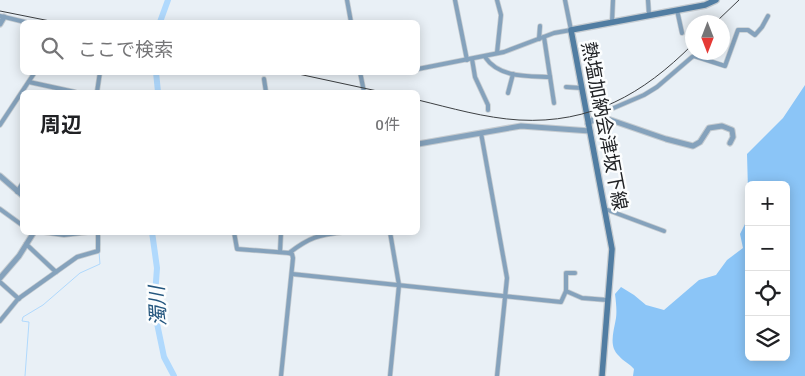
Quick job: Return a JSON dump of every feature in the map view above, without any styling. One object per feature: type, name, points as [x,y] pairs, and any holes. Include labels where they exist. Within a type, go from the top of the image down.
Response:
[{"type":"main road","name":"熱塩加納会津坂下線","points":[[602,376],[612,250],[570,30],[705,5],[716,0]]},
{"type":"street","points":[[347,0],[351,20]]},
{"type":"street","points":[[455,0],[466,60]]},
{"type":"street","points":[[497,0],[501,14],[497,53]]},
{"type":"street","points":[[420,69],[484,57],[558,32],[570,30],[565,0]]},
{"type":"street","points":[[612,22],[613,0]]},
{"type":"street","points":[[648,0],[649,15]]},
{"type":"street","points":[[676,10],[682,33]]},
{"type":"street","points":[[420,144],[521,126],[589,127],[596,117],[599,117],[602,113],[644,95],[657,87],[694,56],[725,66],[738,30],[748,30],[755,35],[768,16]]},
{"type":"street","points":[[0,24],[2,17],[20,21]]},
{"type":"street","points":[[540,26],[554,103]]},
{"type":"street","points":[[484,57],[490,64],[513,74],[550,76]]},
{"type":"street","points":[[472,59],[475,77],[488,110]]},
{"type":"street","points":[[508,93],[513,74]]},
{"type":"street","points":[[23,90],[33,75]]},
{"type":"street","points":[[97,90],[100,75]]},
{"type":"street","points":[[361,75],[364,90]]},
{"type":"street","points":[[264,79],[266,90]]},
{"type":"street","points":[[29,82],[66,90]]},
{"type":"street","points":[[566,87],[582,88]]},
{"type":"street","points":[[0,124],[20,95]]},
{"type":"street","points":[[599,117],[693,146],[700,142],[710,128],[722,126],[732,130],[733,138],[730,143]]},
{"type":"street","points":[[480,133],[507,278],[498,376]]},
{"type":"street","points":[[0,176],[20,194]]},
{"type":"street","points":[[0,209],[20,224]]},
{"type":"street","points":[[605,209],[664,231]]},
{"type":"street","points":[[19,299],[0,280],[32,235]]},
{"type":"street","points":[[0,321],[19,299],[76,257],[98,251],[98,235]]},
{"type":"street","points":[[235,235],[237,249],[292,254],[292,274],[281,376]]},
{"type":"street","points":[[280,252],[282,235]]},
{"type":"street","points":[[289,253],[302,243],[318,235]]},
{"type":"street","points":[[390,235],[398,285],[390,376]]},
{"type":"street","points":[[26,244],[56,272]]},
{"type":"street","points":[[292,274],[561,302],[566,291],[566,273],[575,273]]},
{"type":"street","points":[[566,291],[582,298],[607,300]]},
{"type":"shaded area","points":[[805,85],[805,376],[633,376],[634,369],[621,358],[614,348],[615,294],[621,287],[646,305],[664,310],[699,280],[716,275],[727,260],[743,248],[740,234],[745,224],[745,361],[790,361],[790,181],[748,181],[747,154],[783,118]]},
{"type":"waterway","name":"濁川","points":[[161,20],[168,0]]},
{"type":"waterway","name":"濁川","points":[[156,75],[158,90]]},
{"type":"waterway","name":"濁川","points":[[152,235],[157,268],[154,309],[164,357],[174,376]]},
{"type":"waterway","points":[[100,237],[100,245]]},
{"type":"waterway","points":[[25,376],[29,322],[22,321],[23,317],[43,305],[80,273],[100,264],[99,252]]},
{"type":"railway","points":[[723,15],[739,0]]},
{"type":"railway","points":[[0,11],[45,20]]},
{"type":"railway","points":[[420,100],[506,119],[545,120],[570,117],[592,111],[635,91],[654,78],[685,51]]},
{"type":"railway","points":[[303,75],[373,90]]}]
